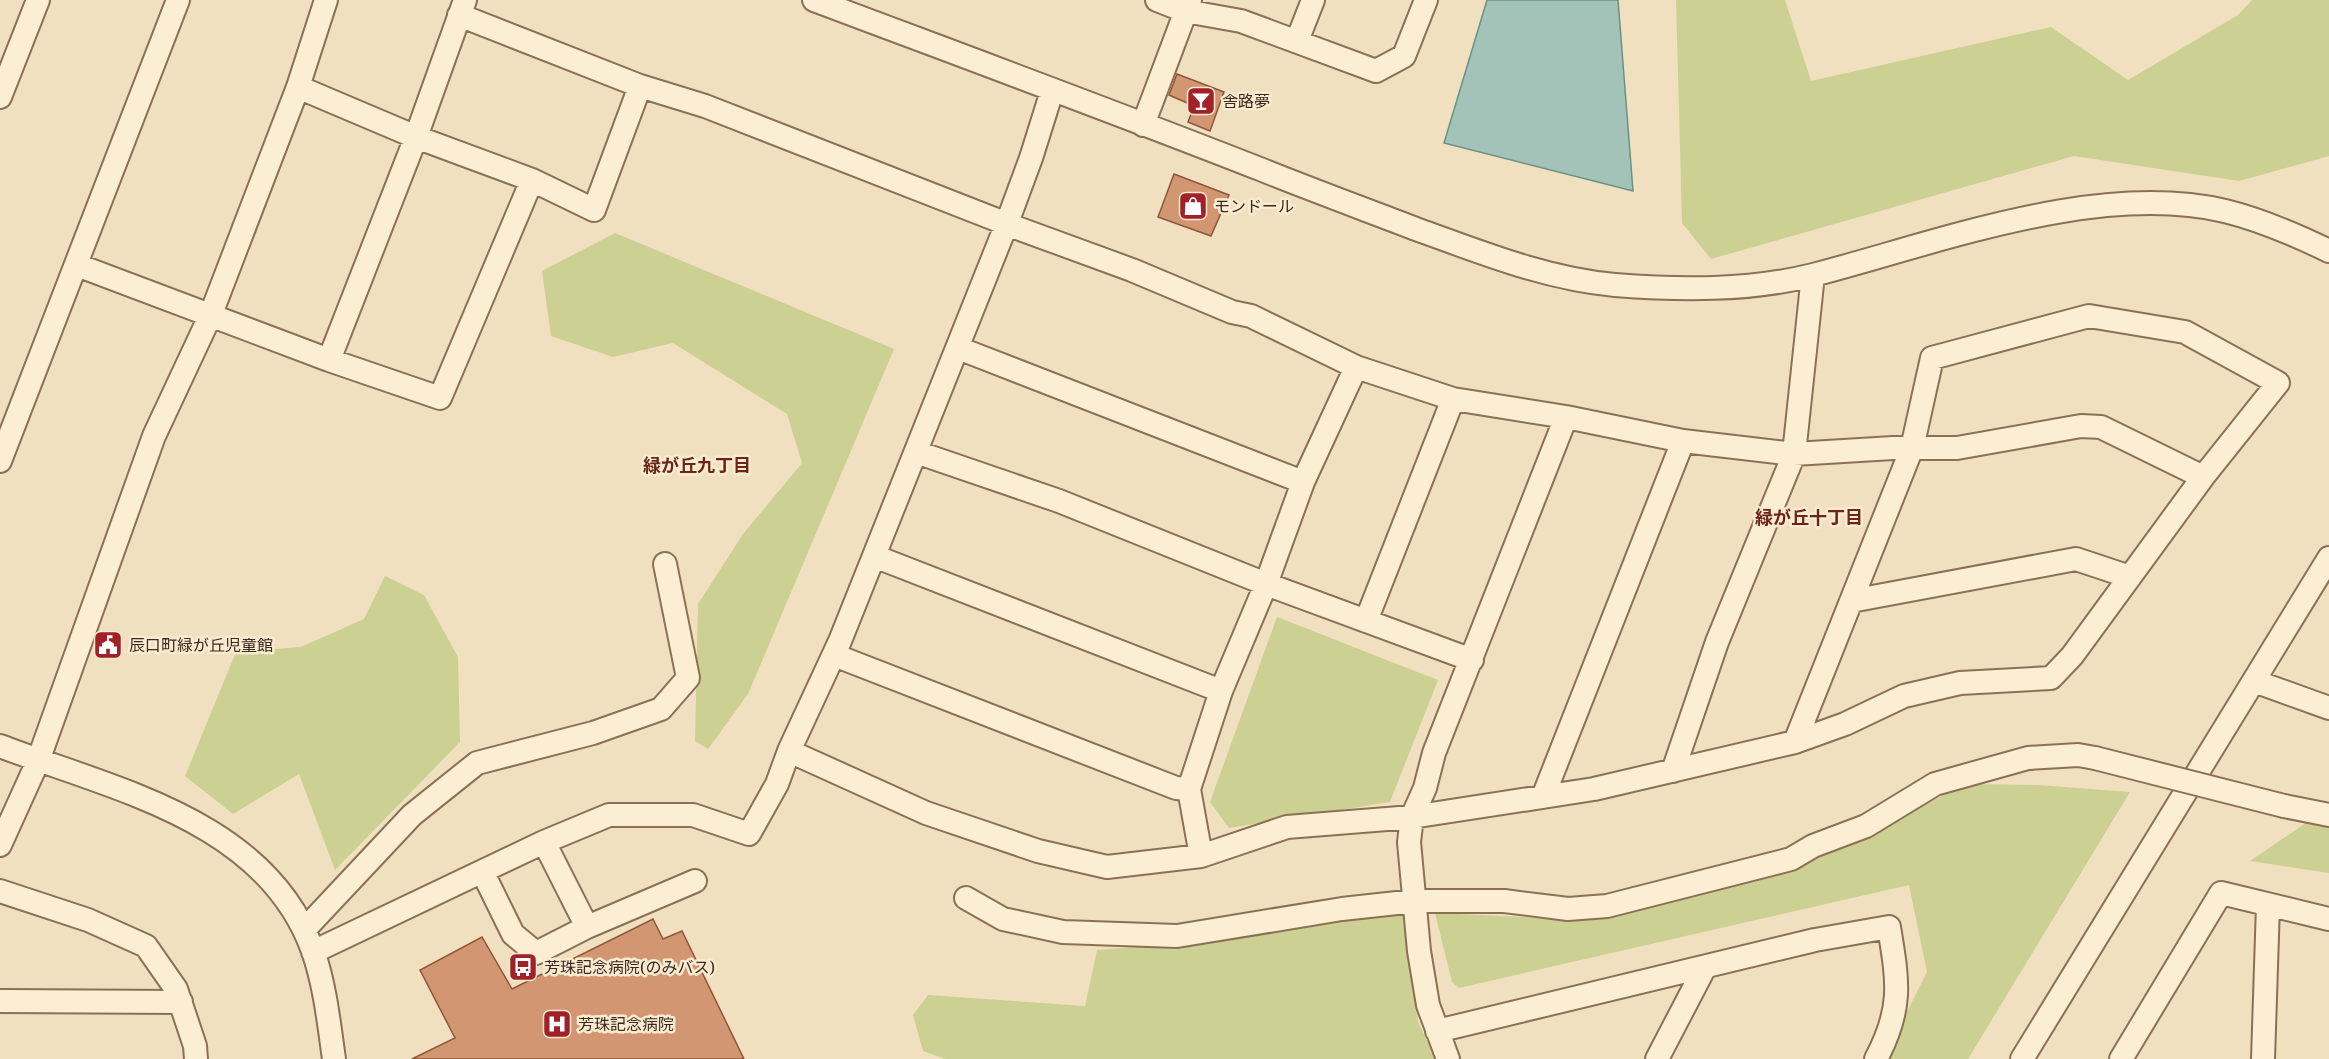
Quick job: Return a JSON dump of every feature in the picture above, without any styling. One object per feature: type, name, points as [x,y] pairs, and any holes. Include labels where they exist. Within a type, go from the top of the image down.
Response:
[{"type":"street","points":[[0,97],[38,0]]},
{"type":"street","points":[[0,460],[178,0]]},
{"type":"street","points":[[0,845],[38,761],[154,436],[211,314],[297,87],[326,0]]},
{"type":"street","points":[[814,0],[1491,257],[1549,272],[1611,284],[1676,287],[1764,283],[1813,275],[1903,249],[2067,210],[2125,204],[2164,203],[2223,211],[2277,227],[2329,251]]},
{"type":"street","points":[[1156,0],[1188,5],[1241,21],[1376,71],[1404,56],[1426,0]]},
{"type":"street","points":[[1297,41],[1313,0]]},
{"type":"street","points":[[1143,125],[1188,5]]},
{"type":"street","points":[[329,360],[416,137],[462,7],[640,86],[705,106],[1232,312],[1251,316],[1356,367],[1453,399],[1566,417],[1683,441],[1794,454],[1957,448],[2081,426],[2101,427],[2203,477]]},
{"type":"street","points":[[297,87],[416,137],[532,180],[594,210],[640,86]]},
{"type":"street","points":[[314,952],[544,842],[609,815],[693,815],[750,834],[777,784],[789,751],[834,655],[1007,223],[1052,91]]},
{"type":"street","points":[[77,265],[329,360],[440,398],[532,180]]},
{"type":"street","points":[[1674,771],[1717,642],[1794,454],[1813,275]]},
{"type":"street","points":[[789,751],[926,813],[1038,851],[1107,867],[1201,856],[1287,827],[1412,818],[1543,797],[1674,771],[1795,742],[1845,724],[1904,696],[1960,683],[2051,678],[2072,656],[2203,477],[2278,383],[2185,332],[2089,316],[1932,358],[1912,448],[1795,742]]},
{"type":"street","points":[[958,348],[1303,482]]},
{"type":"street","points":[[1201,856],[1190,789],[1221,691],[1266,585],[1303,482],[1356,367]]},
{"type":"street","points":[[1366,621],[1453,399]]},
{"type":"street","points":[[1448,1059],[1428,1005],[1419,951],[1410,842],[1412,818],[1425,788],[1434,753],[1566,417]]},
{"type":"street","points":[[1543,797],[1683,441]]},
{"type":"street","points":[[916,452],[1059,501],[1266,585],[1472,660]]},
{"type":"street","points":[[874,556],[1221,691]]},
{"type":"street","points":[[2022,1059],[2329,558]]},
{"type":"street","points":[[1851,601],[2076,559],[2130,577]]},
{"type":"street","points":[[304,930],[412,815],[477,763],[593,733],[661,709],[687,678],[664,564]]},
{"type":"street","points":[[834,655],[1176,788],[1190,789]]},
{"type":"street","points":[[2254,681],[2329,708]]},
{"type":"street","points":[[0,746],[183,815],[218,834],[254,863],[292,910],[314,952],[334,1059]]},
{"type":"street","points":[[966,898],[1003,919],[1063,932],[1177,936],[1342,909],[1415,901],[1504,901],[1568,909],[1607,906],[1791,859],[1813,846],[1866,826],[1935,784],[2028,758],[2078,755],[2095,758],[2284,806],[2329,815]]},
{"type":"street","points":[[544,842],[588,927]]},
{"type":"street","points":[[483,873],[513,934],[536,954],[588,927],[695,881]]},
{"type":"street","points":[[0,891],[88,920],[146,946],[176,989],[195,1046],[196,1059]]},
{"type":"street","points":[[2121,1059],[2221,893],[2329,919]]},
{"type":"street","points":[[2263,1059],[2268,905]]},
{"type":"street","points":[[1437,1032],[1815,940],[1889,927],[1897,978],[1897,1002],[1887,1038],[1876,1059]]},
{"type":"street","points":[[1657,1059],[1705,967]]},
{"type":"street","points":[[0,1001],[181,1002]]},
{"type":"green space","points":[[1676,0],[1785,0],[1811,81],[2051,27],[2128,80],[2238,15],[2252,0],[2329,0],[2329,156],[2239,181],[2074,156],[1711,259],[1682,223]]},
{"type":"green space","points":[[615,233],[894,349],[748,694],[708,749],[695,741],[698,604],[743,534],[802,463],[787,414],[673,343],[613,357],[551,336],[542,271]]},
{"type":"green space","points":[[385,576],[424,595],[458,657],[460,742],[335,870],[299,774],[233,814],[185,776],[236,652],[301,647],[364,619]]},
{"type":"green space","points":[[1277,617],[1438,680],[1390,802],[1229,828],[1210,802]]},
{"type":"green space","points":[[1966,784],[2038,785],[2130,792],[1968,1059],[1883,1059],[1927,972],[1909,885],[1459,988],[1452,982],[1435,913],[1572,919],[1801,867]]},
{"type":"green space","points":[[2329,807],[2329,873],[2250,861]]},
{"type":"green space","points":[[1408,908],[1418,1021],[1435,1059],[945,1059],[923,1051],[913,1015],[928,995],[1085,1006],[1097,950],[1171,944]]},
{"type":"water","points":[[1487,0],[1618,0],[1633,191],[1444,143]]},
{"type":"building","name":"舎路夢","points":[[1177,74],[1224,92],[1210,131],[1188,122],[1194,106],[1169,95]]},
{"type":"building","name":"モンドール","points":[[1174,174],[1229,195],[1211,236],[1158,217]]},
{"type":"building","points":[[653,919],[663,939],[682,931],[744,1059],[412,1059],[455,1038],[420,970],[482,937],[512,989]]},
{"type":"place","name":"舎路夢","points":[[1201,101]]},
{"type":"place","name":"モンドール","points":[[1193,206]]},
{"type":"place","name":"辰口町緑が丘児童館","points":[[108,645]]},
{"type":"place","name":"芳珠記念病院(のみバス)","points":[[523,967]]},
{"type":"place","name":"芳珠記念病院","points":[[557,1024]]},
{"type":"district","name":"緑が丘九丁目","points":[[697,466]]},
{"type":"district","name":"緑が丘十丁目","points":[[1809,518]]}]
